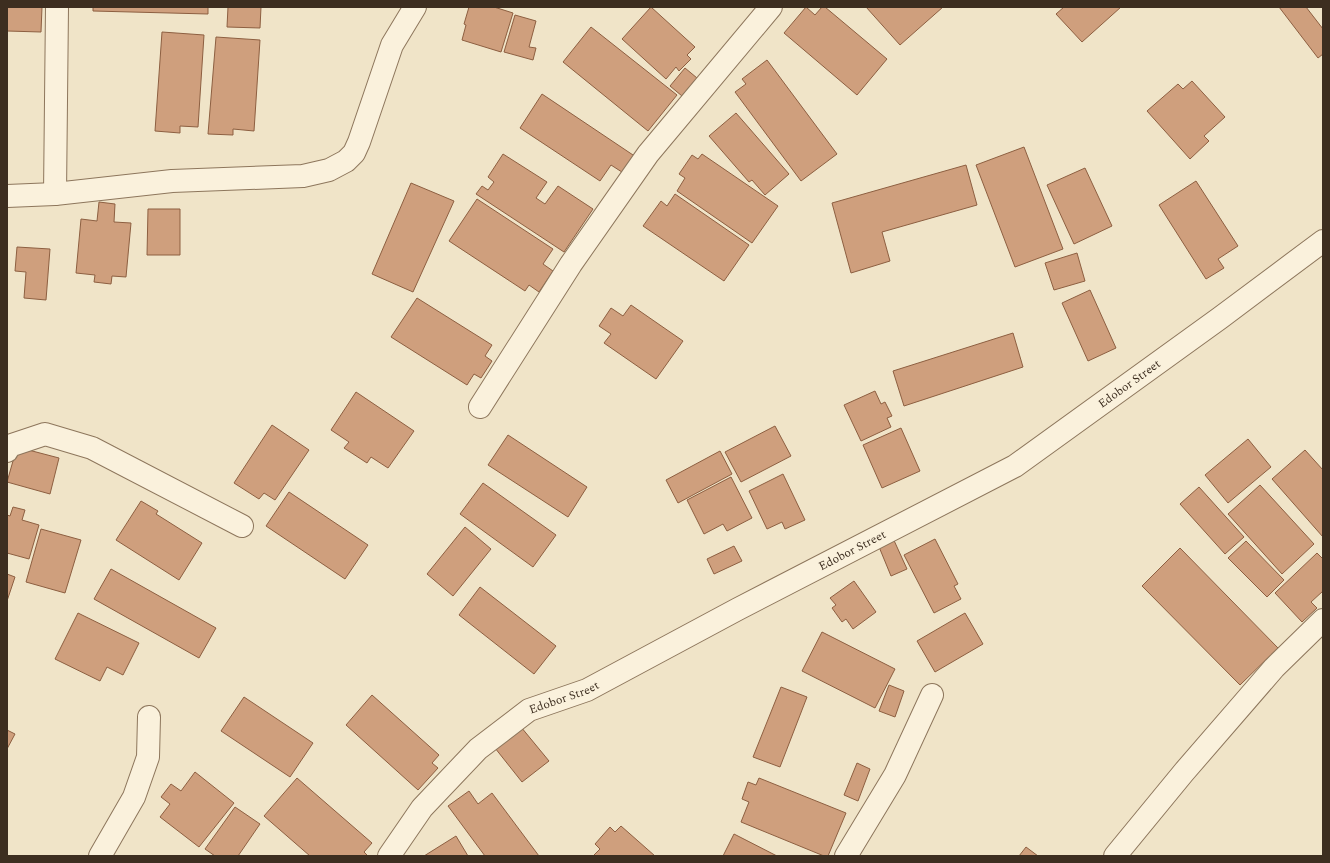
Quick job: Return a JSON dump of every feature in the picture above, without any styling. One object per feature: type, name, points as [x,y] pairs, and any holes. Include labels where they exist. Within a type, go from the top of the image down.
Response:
[{"type":"street","points":[[55,194],[57,7]]},
{"type":"street","points":[[7,196],[55,194],[172,181],[303,176],[329,170],[346,161],[354,153],[392,45],[415,7]]},
{"type":"street","points":[[480,407],[571,264],[648,154],[771,7]]},
{"type":"street","name":"Edobor Street","points":[[389,856],[422,808],[478,749],[529,710],[587,690],[738,609],[1015,466],[1220,318],[1323,241]]},
{"type":"street","points":[[7,451],[9,446],[45,434],[92,448],[242,526]]},
{"type":"street","points":[[1115,856],[1184,772],[1274,668],[1323,620]]},
{"type":"street","points":[[846,856],[895,774],[932,695]]},
{"type":"street","points":[[100,856],[134,797],[148,757],[149,717]]},
{"type":"building","points":[[7,7],[42,7],[41,32],[7,31]]},
{"type":"building","points":[[93,7],[208,7],[208,14],[93,11]]},
{"type":"building","points":[[228,7],[261,7],[260,28],[227,27]]},
{"type":"building","points":[[469,7],[494,7],[513,13],[501,52],[462,40],[466,25],[464,24]]},
{"type":"building","points":[[651,7],[695,47],[687,55],[691,59],[679,71],[676,67],[666,79],[622,39]]},
{"type":"building","points":[[806,7],[815,15],[822,7],[825,7],[887,59],[857,95],[784,33]]},
{"type":"building","points":[[866,7],[943,7],[900,45]]},
{"type":"building","points":[[1064,7],[1121,7],[1082,42],[1056,14]]},
{"type":"building","points":[[1279,7],[1306,7],[1323,29],[1323,54],[1318,58]]},
{"type":"building","points":[[515,15],[536,21],[529,47],[536,48],[533,60],[504,52]]},
{"type":"building","points":[[591,27],[677,95],[648,131],[563,62]]},
{"type":"building","points":[[162,32],[204,35],[198,127],[180,126],[180,133],[155,131]]},
{"type":"building","points":[[216,37],[260,40],[254,131],[233,129],[233,135],[208,134]]},
{"type":"building","points":[[767,60],[837,154],[801,181],[735,92],[746,84],[742,79]]},
{"type":"building","points":[[685,68],[697,78],[682,96],[670,86]]},
{"type":"building","points":[[1192,81],[1225,117],[1204,136],[1209,141],[1190,159],[1147,111],[1178,84],[1183,89]]},
{"type":"building","points":[[542,94],[636,157],[625,174],[611,165],[600,181],[520,128]]},
{"type":"building","points":[[736,113],[789,174],[765,195],[752,180],[749,182],[709,136]]},
{"type":"building","points":[[1024,147],[1063,249],[1015,267],[976,165]]},
{"type":"building","points":[[503,154],[547,182],[536,198],[545,204],[558,186],[593,209],[564,252],[476,194],[482,186],[488,190],[494,182],[488,177]]},
{"type":"building","points":[[702,154],[778,206],[752,243],[677,191],[685,178],[679,174],[692,155],[698,159]]},
{"type":"building","points":[[966,165],[977,205],[882,232],[890,261],[851,273],[832,203]]},
{"type":"building","points":[[1085,168],[1112,226],[1074,244],[1047,185]]},
{"type":"building","points":[[1196,181],[1238,246],[1218,259],[1224,268],[1206,279],[1159,205]]},
{"type":"building","points":[[411,183],[454,201],[413,292],[372,274]]},
{"type":"building","points":[[675,194],[749,245],[724,281],[643,226],[661,201],[667,206]]},
{"type":"building","points":[[477,199],[553,249],[543,264],[553,271],[539,292],[529,285],[525,291],[449,241]]},
{"type":"building","points":[[99,202],[115,204],[114,222],[131,223],[126,277],[112,276],[111,284],[94,282],[95,275],[76,273],[81,219],[97,221]]},
{"type":"building","points":[[148,209],[180,209],[180,255],[147,255]]},
{"type":"building","points":[[17,247],[50,249],[46,300],[24,298],[26,272],[15,271]]},
{"type":"building","points":[[1077,253],[1085,281],[1054,290],[1045,263]]},
{"type":"building","points":[[1090,290],[1116,348],[1088,361],[1062,303]]},
{"type":"building","points":[[417,298],[492,345],[485,356],[492,361],[481,378],[474,374],[467,385],[391,337]]},
{"type":"building","points":[[631,305],[683,341],[656,379],[604,343],[611,334],[599,326],[611,308],[623,316]]},
{"type":"building","points":[[1013,333],[1023,367],[904,406],[893,371]]},
{"type":"building","points":[[875,391],[881,404],[885,402],[892,416],[887,418],[891,427],[861,441],[844,405]]},
{"type":"building","points":[[356,392],[414,431],[388,468],[371,457],[367,463],[344,448],[349,442],[331,430]]},
{"type":"building","points":[[272,425],[309,450],[275,500],[264,493],[259,499],[234,483]]},
{"type":"building","points":[[775,426],[791,456],[741,482],[725,452]]},
{"type":"building","points":[[901,428],[920,471],[882,488],[863,445]]},
{"type":"building","points":[[508,435],[587,487],[568,517],[488,465]]},
{"type":"building","points":[[1248,439],[1271,467],[1228,503],[1205,475]]},
{"type":"building","points":[[17,447],[59,458],[50,494],[7,482]]},
{"type":"building","points":[[1305,450],[1323,470],[1323,537],[1272,479]]},
{"type":"building","points":[[720,451],[732,474],[678,503],[666,480]]},
{"type":"building","points":[[783,474],[805,520],[785,529],[782,522],[767,529],[749,491]]},
{"type":"building","points":[[731,477],[752,518],[727,531],[723,524],[704,534],[687,500]]},
{"type":"building","points":[[483,483],[556,535],[533,567],[460,514]]},
{"type":"building","points":[[1260,485],[1314,544],[1282,574],[1228,514]]},
{"type":"building","points":[[1199,487],[1244,537],[1225,554],[1180,504]]},
{"type":"building","points":[[289,492],[368,545],[345,579],[266,526]]},
{"type":"building","points":[[141,501],[158,511],[156,514],[202,543],[179,580],[116,540]]},
{"type":"building","points":[[13,507],[25,510],[22,520],[39,525],[29,559],[7,553],[7,515],[10,516]]},
{"type":"building","points":[[465,527],[491,549],[453,596],[427,574]]},
{"type":"building","points":[[41,529],[81,540],[65,593],[26,582]]},
{"type":"building","points":[[892,536],[907,569],[891,576],[877,542]]},
{"type":"building","points":[[935,539],[958,584],[954,586],[961,599],[934,613],[904,555]]},
{"type":"building","points":[[1246,541],[1284,580],[1267,597],[1228,558]]},
{"type":"building","points":[[734,546],[742,561],[714,574],[707,559]]},
{"type":"building","points":[[1180,548],[1278,648],[1240,685],[1142,586]]},
{"type":"building","points":[[1317,553],[1323,559],[1323,591],[1311,602],[1317,608],[1302,622],[1275,593]]},
{"type":"building","points":[[111,569],[216,628],[199,658],[94,599]]},
{"type":"building","points":[[7,574],[15,577],[7,601]]},
{"type":"building","points":[[854,581],[876,612],[853,629],[846,619],[842,622],[832,608],[836,605],[830,598]]},
{"type":"building","points":[[480,587],[556,646],[534,674],[459,615]]},
{"type":"building","points":[[78,613],[139,643],[123,675],[107,667],[100,681],[55,659]]},
{"type":"building","points":[[965,613],[983,644],[935,672],[917,641]]},
{"type":"building","points":[[822,632],[895,669],[875,708],[802,671]]},
{"type":"building","points":[[889,685],[904,691],[895,717],[879,711]]},
{"type":"building","points":[[781,687],[807,697],[780,767],[753,757]]},
{"type":"building","points":[[372,695],[439,755],[432,763],[438,768],[418,790],[346,725]]},
{"type":"building","points":[[244,697],[313,743],[290,777],[221,731]]},
{"type":"building","points":[[521,727],[549,761],[522,782],[495,748]]},
{"type":"building","points":[[7,730],[15,734],[7,749]]},
{"type":"building","points":[[857,763],[870,769],[858,801],[844,795]]},
{"type":"building","points":[[195,772],[234,803],[199,847],[160,817],[170,804],[161,797],[171,784],[181,791]]},
{"type":"building","points":[[297,778],[372,843],[364,852],[368,856],[310,856],[264,816]]},
{"type":"building","points":[[759,778],[846,813],[828,856],[824,856],[741,822],[749,802],[742,799],[748,782],[756,785]]},
{"type":"building","points":[[469,791],[478,804],[492,793],[539,856],[485,856],[448,806]]},
{"type":"building","points":[[235,807],[260,824],[238,856],[215,856],[205,849]]},
{"type":"building","points":[[621,826],[655,856],[594,855],[600,849],[595,844],[610,827],[615,832]]},
{"type":"building","points":[[734,834],[777,856],[723,856]]},
{"type":"building","points":[[456,836],[468,856],[424,856]]},
{"type":"building","points":[[1026,847],[1038,856],[1019,856]]}]
